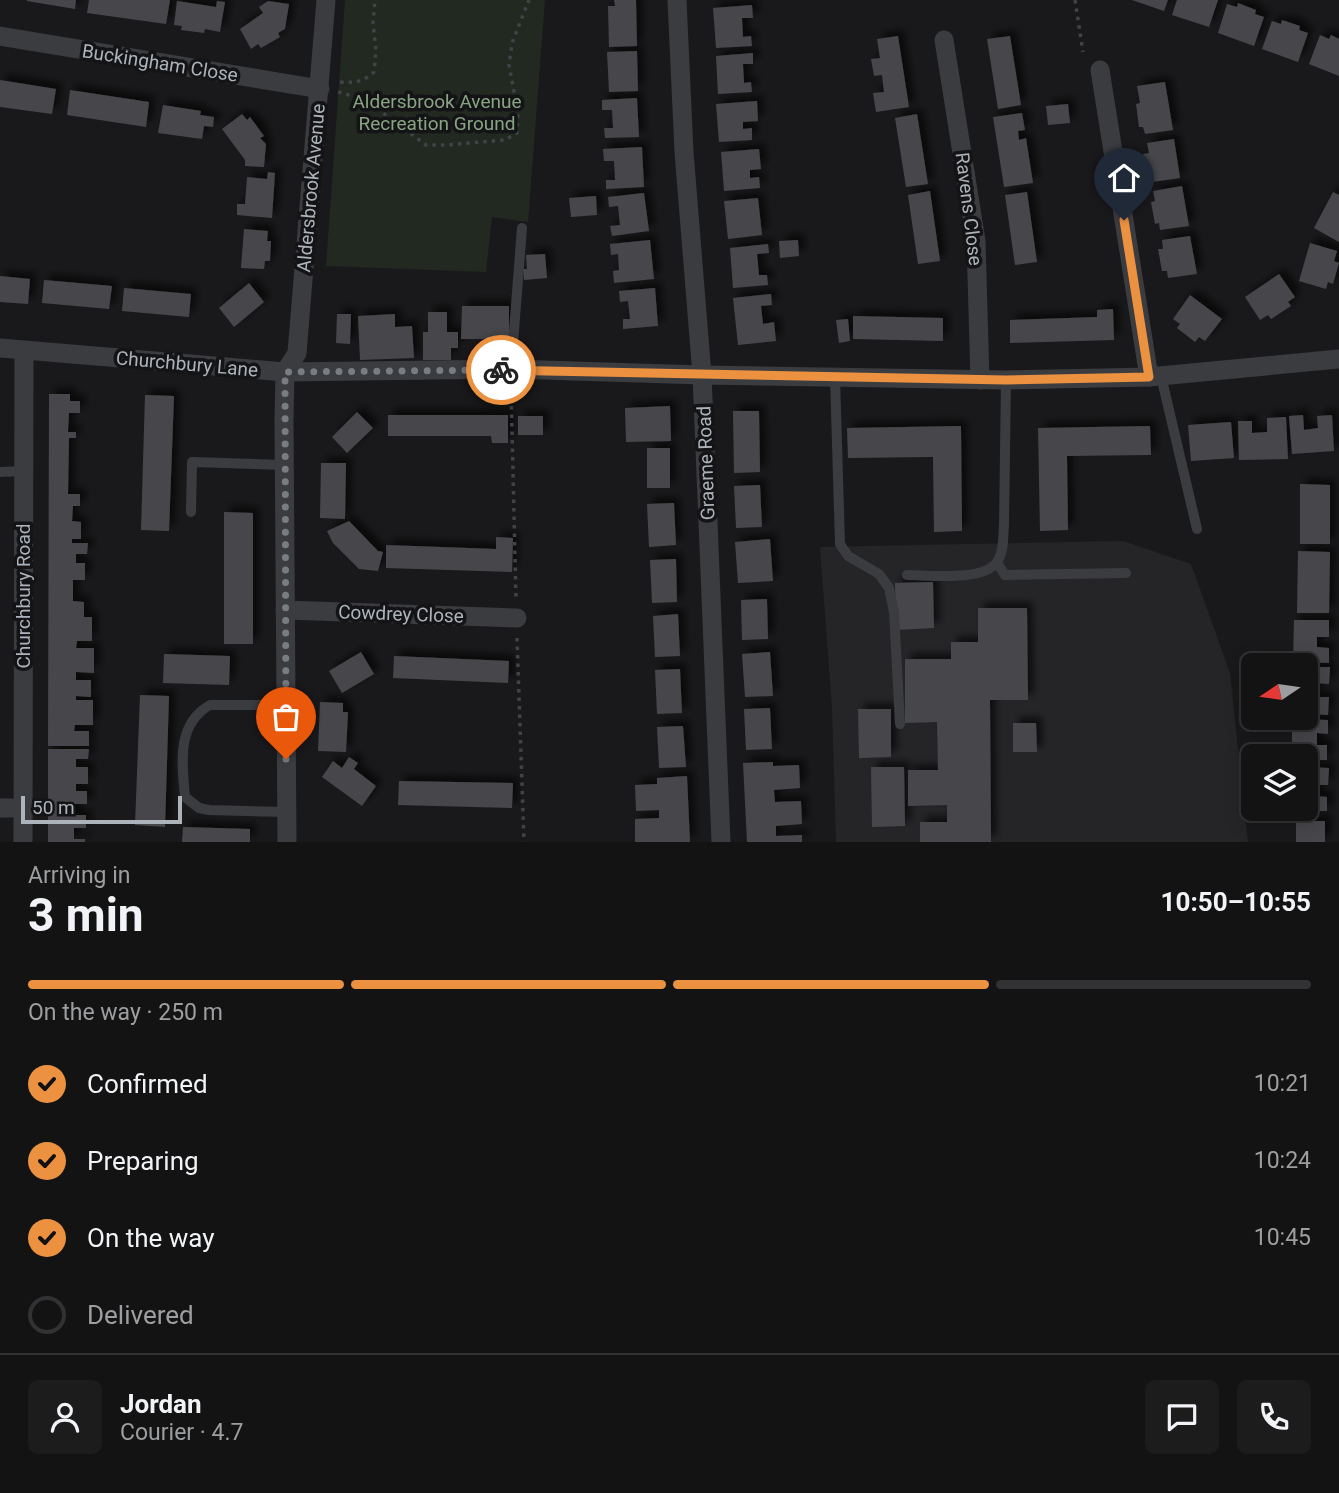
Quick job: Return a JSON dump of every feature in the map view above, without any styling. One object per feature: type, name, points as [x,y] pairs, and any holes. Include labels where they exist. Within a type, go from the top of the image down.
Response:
[{"type":"street","name":"Aldersbrook Avenue","points":[[285,372],[297,352],[329,91],[326,0]]},
{"type":"street","name":"Graeme Road","points":[[677,0],[684,152],[702,375],[721,842]]},
{"type":"street","name":"Buckingham Close","points":[[0,36],[329,91]]},
{"type":"street","name":"Ravens Close","points":[[944,40],[976,241],[980,380]]},
{"type":"street","points":[[1100,70],[1155,377]]},
{"type":"street","name":"Churchbury Lane","points":[[0,348],[285,372],[511,369],[980,380],[1155,377],[1339,359]]},
{"type":"street","name":"Churchbury Road","points":[[23,842],[24,351]]},
{"type":"street","points":[[285,372],[287,842]]},
{"type":"street","name":"Cowdrey Close","points":[[285,610],[517,618]]},
{"type":"street","points":[[0,808],[22,808]]},
{"type":"lane","points":[[511,369],[522,228]]},
{"type":"lane","points":[[835,377],[840,544],[848,556],[879,573],[889,588],[894,612],[900,723]]},
{"type":"lane","points":[[1155,377],[1197,529]]},
{"type":"lane","points":[[906,575],[974,575],[997,563],[1003,548],[1006,380]]},
{"type":"lane","points":[[191,512],[192,462],[284,465]]},
{"type":"lane","points":[[0,472],[23,471]]},
{"type":"lane","points":[[997,563],[1005,575],[1126,573]]},
{"type":"lane","points":[[285,705],[210,705],[200,711],[189,725],[182,768],[185,797],[199,808],[286,812]]},
{"type":"path","points":[[339,82],[364,81],[374,72],[375,0]]},
{"type":"path","points":[[329,91],[364,99],[426,145],[505,140],[517,133],[518,113],[509,65],[512,43],[529,0]]},
{"type":"path","points":[[1075,0],[1083,52]]},
{"type":"shaded area","points":[[1123,541],[1191,564],[1230,673],[1241,776],[1241,821],[1246,821],[1248,842],[836,842],[832,708],[820,547]]},
{"type":"green space","name":"Aldersbrook Avenue Recreation Ground","points":[[345,0],[545,0],[528,222],[492,217],[486,272],[326,266]]},
{"type":"building","points":[[27,0],[76,0],[75,9]]},
{"type":"building","points":[[89,0],[170,0],[166,24],[87,13]]},
{"type":"building","points":[[614,0],[636,0],[637,46],[609,47],[608,6],[615,6]]},
{"type":"building","points":[[1132,0],[1168,0],[1164,11]]},
{"type":"building","points":[[1177,0],[1218,0],[1209,27],[1172,15]]},
{"type":"building","points":[[177,1],[216,7],[217,1],[225,2],[220,32],[205,29],[204,33],[181,30],[182,26],[174,25]]},
{"type":"building","points":[[268,1],[289,4],[285,29],[278,33],[280,37],[261,48],[258,44],[251,49],[240,29],[263,13],[259,7]]},
{"type":"building","points":[[1238,3],[1256,10],[1255,14],[1264,17],[1254,46],[1218,33],[1227,4],[1237,7]]},
{"type":"building","points":[[752,5],[753,18],[742,18],[743,37],[751,36],[752,46],[716,48],[713,8]]},
{"type":"building","points":[[1282,20],[1300,26],[1299,30],[1308,33],[1298,62],[1262,49],[1272,21],[1281,24]]},
{"type":"building","points":[[1320,35],[1329,39],[1331,35],[1339,39],[1339,76],[1309,64]]},
{"type":"building","points":[[898,36],[909,107],[876,112],[873,93],[884,92],[882,75],[874,76],[871,59],[880,58],[877,39]]},
{"type":"building","points":[[1010,36],[1021,105],[998,109],[987,39]]},
{"type":"building","points":[[637,51],[638,91],[609,92],[607,52]]},
{"type":"building","points":[[753,53],[753,64],[743,64],[744,83],[751,82],[752,92],[718,94],[716,56]]},
{"type":"building","points":[[0,80],[56,89],[52,114],[0,107]]},
{"type":"building","points":[[1165,82],[1173,130],[1145,134],[1143,127],[1139,127],[1136,104],[1140,103],[1137,86]]},
{"type":"building","points":[[70,90],[149,102],[146,127],[67,115]]},
{"type":"building","points":[[637,98],[639,137],[605,138],[604,128],[613,128],[612,110],[602,110],[602,100]]},
{"type":"building","points":[[757,101],[758,121],[743,122],[743,129],[752,128],[752,140],[719,142],[716,104]]},
{"type":"building","points":[[1068,104],[1070,123],[1048,125],[1046,106]]},
{"type":"building","points":[[163,105],[201,111],[200,115],[214,117],[213,127],[204,126],[202,139],[158,133]]},
{"type":"building","points":[[1022,113],[1025,130],[1018,131],[1019,140],[1026,138],[1033,183],[1004,187],[993,117]]},
{"type":"building","points":[[242,114],[247,120],[250,117],[264,136],[260,138],[266,144],[264,167],[245,166],[245,160],[222,129]]},
{"type":"building","points":[[917,114],[928,184],[906,187],[895,118]]},
{"type":"building","points":[[1174,139],[1180,178],[1152,182],[1151,174],[1146,174],[1143,154],[1149,153],[1147,143]]},
{"type":"building","points":[[642,147],[644,187],[606,189],[606,180],[615,180],[614,161],[604,161],[603,149]]},
{"type":"building","points":[[759,149],[761,169],[750,170],[750,178],[759,177],[760,188],[724,191],[721,152]]},
{"type":"building","points":[[268,172],[275,173],[272,218],[237,215],[237,204],[245,204],[247,177],[267,179]]},
{"type":"building","points":[[1182,186],[1189,226],[1160,230],[1159,223],[1155,224],[1151,202],[1155,201],[1153,191]]},
{"type":"building","points":[[930,191],[940,261],[918,264],[908,195]]},
{"type":"building","points":[[1027,192],[1037,262],[1015,265],[1005,195]]},
{"type":"building","points":[[1333,192],[1339,195],[1339,242],[1314,228]]},
{"type":"building","points":[[644,193],[649,231],[612,236],[610,226],[620,225],[618,206],[609,207],[608,197]]},
{"type":"building","points":[[596,196],[597,215],[571,217],[569,198]]},
{"type":"building","points":[[758,198],[762,235],[728,239],[724,201]]},
{"type":"building","points":[[244,229],[268,231],[267,241],[271,241],[270,261],[265,261],[264,269],[241,268]]},
{"type":"building","points":[[1190,236],[1197,274],[1168,278],[1167,271],[1162,271],[1158,249],[1163,249],[1162,240]]},
{"type":"building","points":[[650,240],[654,279],[614,283],[613,271],[619,270],[618,254],[611,255],[610,244]]},
{"type":"building","points":[[798,240],[799,256],[780,258],[779,241]]},
{"type":"building","points":[[1310,243],[1337,251],[1334,261],[1339,263],[1333,284],[1328,282],[1326,289],[1299,281]]},
{"type":"building","points":[[768,244],[769,253],[757,254],[759,275],[767,275],[768,285],[733,288],[730,248]]},
{"type":"building","points":[[545,254],[547,278],[524,280],[523,269],[527,269],[526,255]]},
{"type":"building","points":[[1279,274],[1295,297],[1288,302],[1291,306],[1271,319],[1268,315],[1260,320],[1245,297]]},
{"type":"building","points":[[0,276],[30,279],[28,304],[0,302]]},
{"type":"building","points":[[44,280],[112,286],[109,309],[42,303]]},
{"type":"building","points":[[249,283],[264,302],[234,327],[219,308]]},
{"type":"building","points":[[124,288],[191,294],[189,317],[122,311]]},
{"type":"building","points":[[655,288],[658,326],[623,329],[623,319],[630,319],[628,301],[620,302],[619,291]]},
{"type":"building","points":[[771,294],[772,305],[761,306],[763,324],[774,322],[776,341],[738,345],[733,298]]},
{"type":"building","points":[[1190,295],[1222,319],[1205,341],[1199,337],[1195,342],[1177,328],[1180,324],[1173,319]]},
{"type":"building","points":[[462,306],[509,306],[509,339],[461,339]]},
{"type":"building","points":[[1113,309],[1114,340],[1010,343],[1010,320],[1097,317],[1097,310]]},
{"type":"building","points":[[428,312],[447,312],[447,332],[458,332],[458,348],[451,348],[451,360],[423,360],[423,332],[428,332]]},
{"type":"building","points":[[337,314],[351,314],[350,344],[336,343]]},
{"type":"building","points":[[395,314],[395,327],[412,326],[414,358],[360,360],[358,316]]},
{"type":"building","points":[[853,316],[943,318],[943,341],[853,339]]},
{"type":"building","points":[[848,319],[850,341],[839,343],[836,320]]},
{"type":"building","points":[[49,394],[70,394],[70,401],[80,401],[80,413],[69,413],[68,432],[76,432],[76,438],[69,438],[68,494],[80,494],[80,506],[73,506],[72,521],[81,522],[81,539],[72,539],[72,543],[88,543],[87,554],[76,554],[76,563],[85,563],[85,580],[73,580],[73,601],[84,602],[84,617],[92,617],[92,641],[77,641],[76,648],[94,648],[94,673],[76,672],[76,680],[91,680],[91,697],[76,696],[76,700],[93,700],[93,725],[75,725],[74,731],[89,731],[89,746],[48,746]]},
{"type":"building","points":[[145,395],[174,396],[169,531],[141,530]]},
{"type":"building","points":[[670,406],[671,441],[626,442],[625,408]]},
{"type":"building","points":[[733,411],[759,411],[760,472],[734,473]]},
{"type":"building","points":[[357,412],[373,428],[347,453],[332,437]]},
{"type":"building","points":[[388,415],[508,415],[508,443],[492,443],[491,436],[388,436]]},
{"type":"building","points":[[1303,415],[1304,430],[1318,428],[1317,416],[1332,415],[1334,451],[1292,454],[1289,416]]},
{"type":"building","points":[[518,416],[543,416],[543,435],[518,435]]},
{"type":"building","points":[[1286,417],[1288,459],[1239,460],[1238,421],[1252,421],[1252,433],[1267,432],[1267,418]]},
{"type":"building","points":[[1231,422],[1234,458],[1191,461],[1188,425]]},
{"type":"building","points":[[961,426],[962,531],[934,532],[933,457],[848,458],[847,428]]},
{"type":"building","points":[[1150,426],[1151,455],[1067,456],[1068,530],[1040,531],[1038,428]]},
{"type":"building","points":[[647,448],[670,448],[670,488],[647,488]]},
{"type":"building","points":[[321,463],[346,463],[345,519],[320,518]]},
{"type":"building","points":[[1300,484],[1330,485],[1330,544],[1300,544]]},
{"type":"building","points":[[760,485],[762,527],[736,528],[734,486]]},
{"type":"building","points":[[674,503],[676,545],[649,547],[647,504]]},
{"type":"building","points":[[224,512],[253,513],[253,644],[224,644]]},
{"type":"building","points":[[349,521],[378,551],[383,552],[378,571],[359,569],[333,543],[327,531]]},
{"type":"building","points":[[496,537],[513,538],[512,572],[386,568],[386,545],[496,549]]},
{"type":"building","points":[[770,539],[773,581],[738,583],[735,542]]},
{"type":"building","points":[[1298,551],[1330,552],[1329,613],[1297,613]]},
{"type":"building","points":[[676,559],[677,602],[652,603],[650,560]]},
{"type":"building","points":[[933,582],[934,628],[896,630],[895,583]]},
{"type":"building","points":[[767,599],[768,639],[742,640],[741,600]]},
{"type":"building","points":[[978,608],[1027,608],[1028,700],[990,700],[991,842],[920,842],[920,822],[947,822],[947,805],[908,806],[908,770],[938,770],[937,722],[905,723],[905,659],[951,659],[951,642],[978,642]]},
{"type":"building","points":[[678,614],[680,656],[655,657],[653,616]]},
{"type":"building","points":[[1294,620],[1329,620],[1329,637],[1317,637],[1317,647],[1329,648],[1329,663],[1318,663],[1318,653],[1293,653]]},
{"type":"building","points":[[361,652],[374,674],[342,693],[329,671]]},
{"type":"building","points":[[770,652],[773,696],[745,697],[742,654]]},
{"type":"building","points":[[164,654],[230,656],[229,685],[163,683]]},
{"type":"building","points":[[394,656],[509,661],[508,683],[393,678]]},
{"type":"building","points":[[1318,667],[1330,667],[1329,684],[1318,683]]},
{"type":"building","points":[[680,669],[682,713],[657,714],[655,670]]},
{"type":"building","points":[[140,695],[169,696],[165,827],[135,825]]},
{"type":"building","points":[[1318,697],[1329,697],[1328,715],[1318,715]]},
{"type":"building","points":[[320,702],[343,703],[343,712],[348,712],[346,752],[318,751]]},
{"type":"building","points":[[770,708],[772,749],[746,750],[744,709]]},
{"type":"building","points":[[858,709],[891,709],[891,757],[859,758]]},
{"type":"building","points":[[1318,720],[1328,720],[1328,734],[1317,733],[1317,744],[1292,744],[1292,730],[1318,730]]},
{"type":"building","points":[[1013,723],[1036,723],[1037,752],[1013,752]]},
{"type":"building","points":[[683,726],[686,767],[659,768],[657,727]]},
{"type":"building","points":[[1318,745],[1327,745],[1327,760],[1318,760]]},
{"type":"building","points":[[48,749],[89,749],[88,759],[76,759],[76,767],[88,767],[88,784],[76,784],[76,791],[87,791],[87,804],[75,804],[75,815],[86,815],[86,828],[74,828],[74,839],[85,839],[85,842],[48,842]]},
{"type":"building","points":[[349,757],[358,763],[354,769],[376,786],[362,806],[322,777],[333,761],[342,768]]},
{"type":"building","points":[[773,762],[773,766],[799,765],[800,788],[774,790],[775,802],[801,801],[802,824],[776,826],[776,836],[802,835],[802,842],[747,842],[743,763]]},
{"type":"building","points":[[871,767],[904,767],[905,826],[872,827]]},
{"type":"building","points":[[1318,768],[1329,768],[1328,785],[1318,785]]},
{"type":"building","points":[[687,776],[690,842],[635,842],[635,819],[659,818],[659,810],[636,811],[635,785],[657,784],[657,778]]},
{"type":"building","points":[[399,781],[513,783],[512,808],[398,805]]},
{"type":"building","points":[[1318,796],[1327,797],[1327,811],[1318,811]]},
{"type":"building","points":[[1296,821],[1325,821],[1325,842],[1296,842]]},
{"type":"building","points":[[183,827],[250,829],[250,842],[182,842]]},
{"type":"way so far","points":[[286,759],[285,372],[501,370]]},
{"type":"route","points":[[501,370],[1006,380],[1149,377],[1124,220]]}]
